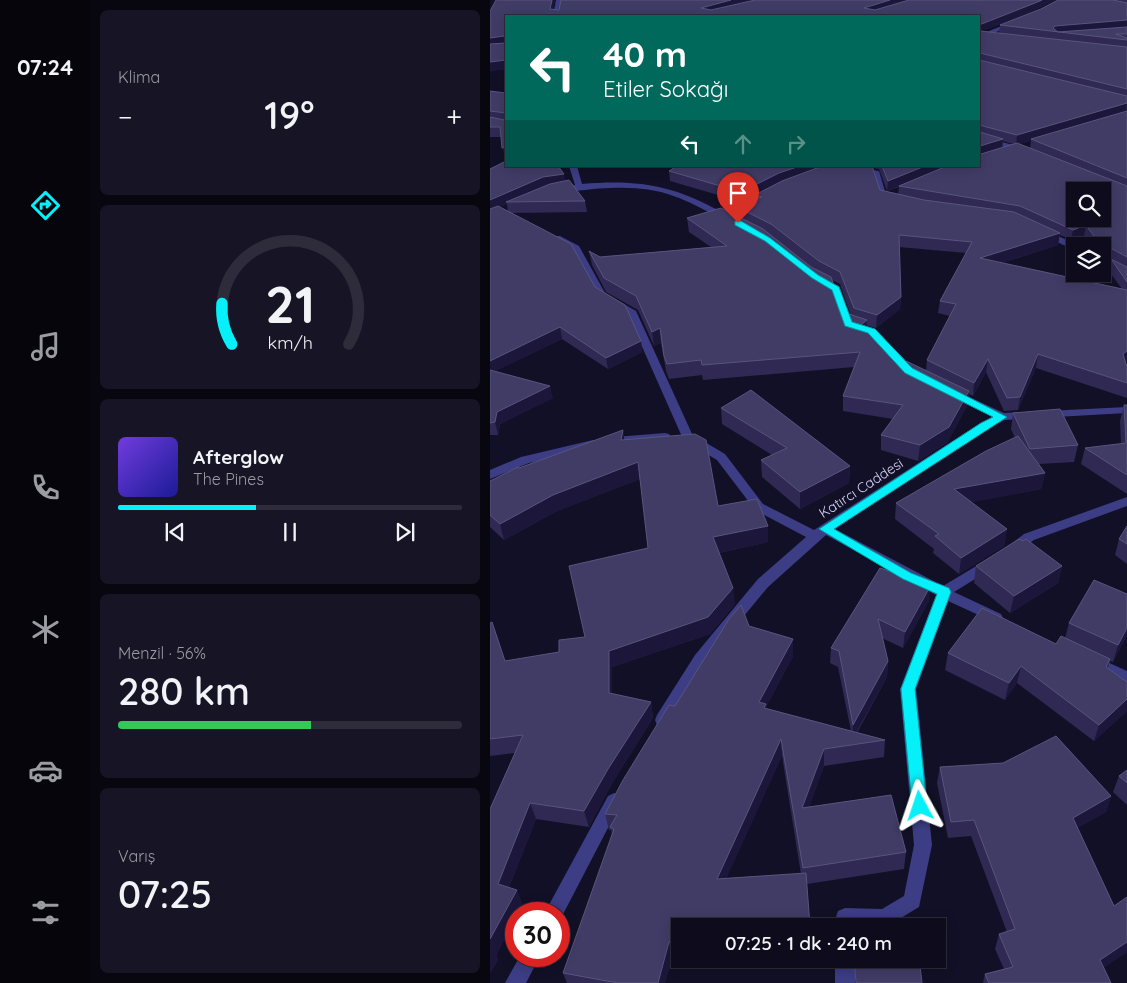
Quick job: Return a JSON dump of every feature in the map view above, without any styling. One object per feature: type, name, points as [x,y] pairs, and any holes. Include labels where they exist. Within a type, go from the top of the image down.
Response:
[{"type":"street","points":[[556,15],[559,0]]},
{"type":"street","points":[[980,36],[1018,22]]},
{"type":"street","points":[[980,36],[1001,37]]},
{"type":"street","points":[[980,138],[1018,149]]},
{"type":"street","points":[[1001,153],[1018,149],[1030,149]]},
{"type":"street","points":[[573,167],[579,186]]},
{"type":"street","points":[[849,170],[867,170],[876,173],[889,197]]},
{"type":"street","points":[[549,191],[579,186],[652,187],[672,192],[732,217]]},
{"type":"street","points":[[1032,228],[1066,244]]},
{"type":"street","points":[[490,474],[525,460],[585,445],[643,438],[687,436],[632,313],[601,294],[576,248],[556,238]]},
{"type":"street","points":[[1111,266],[1127,275]]},
{"type":"street","points":[[815,277],[836,288],[848,324],[871,331],[892,354]]},
{"type":"street","points":[[942,388],[1002,417]]},
{"type":"street","name":"Katırcı Caddesi","points":[[687,436],[721,457],[759,507],[820,533],[985,425],[1002,417],[1127,410]]},
{"type":"street","points":[[845,918],[884,918],[912,901],[923,846],[908,689],[944,592],[995,562],[1029,537],[1127,501]]},
{"type":"street","points":[[655,734],[700,659],[764,583],[820,533],[1011,625]]},
{"type":"street","points":[[1078,654],[1127,678]]},
{"type":"street","points":[[560,902],[619,791]]},
{"type":"street","points":[[515,983],[524,967]]},
{"type":"street","points":[[845,968],[845,983]]},
{"type":"building","points":[[496,0],[552,0],[550,9],[559,10],[561,0],[731,0],[701,8],[711,10],[755,0],[890,0],[864,8],[875,10],[909,0],[1042,0],[980,25],[980,15],[505,15],[505,40],[504,36],[490,38],[490,11]]},
{"type":"building","points":[[1058,0],[1113,0],[1127,3],[1127,20],[1055,26],[1053,28],[1058,32],[1000,25],[1041,9]]},
{"type":"building","points":[[1127,27],[1127,34],[1116,34],[1127,38],[1127,40],[1059,32]]},
{"type":"building","points":[[980,31],[1127,47],[1127,89],[980,53]]},
{"type":"building","points":[[505,43],[505,60],[490,62],[490,44]]},
{"type":"building","points":[[980,60],[1127,96],[1127,103],[1017,135],[980,125]]},
{"type":"building","points":[[490,91],[505,93],[505,113],[490,111]]},
{"type":"building","points":[[1127,111],[1127,178],[1031,139]]},
{"type":"building","points":[[505,116],[505,147],[502,148],[500,127],[490,127],[490,117],[504,120]]},
{"type":"building","points":[[980,132],[1003,139],[980,146]]},
{"type":"building","points":[[1017,143],[1127,186],[1127,257],[1111,248],[1111,237],[1095,237],[1087,227],[1111,227],[1111,182],[1066,182],[1066,227],[1020,206],[899,186],[945,167],[980,167],[980,153]]},
{"type":"building","points":[[505,162],[505,167],[559,167],[564,174],[543,177],[490,200],[490,169]]},
{"type":"building","points":[[675,167],[797,167],[779,173],[741,192],[669,171]]},
{"type":"building","points":[[872,167],[880,190],[924,200],[1014,212],[1060,233],[980,258],[1066,277],[1066,282],[1090,282],[1127,290],[1127,351],[1123,354],[1127,367],[1127,383],[1038,354],[1020,397],[1007,398],[988,359],[974,383],[927,360],[956,304],[940,301],[972,242],[899,235],[901,297],[877,315],[854,308],[840,272],[819,261],[771,224],[735,206],[762,197],[755,195],[782,181],[817,168]]},
{"type":"building","points":[[882,167],[923,167],[888,181]]},
{"type":"building","points":[[569,180],[585,201],[506,202],[550,184]]},
{"type":"building","points":[[498,206],[571,244],[595,287],[625,305],[641,341],[606,358],[560,327],[490,361],[490,209]]},
{"type":"building","points":[[721,208],[763,229],[811,267],[831,277],[843,312],[867,320],[861,325],[894,349],[904,359],[904,364],[906,361],[969,391],[949,427],[920,445],[881,435],[903,405],[843,396],[860,352],[702,365],[701,360],[667,364],[660,328],[652,332],[636,296],[604,278],[589,251],[600,257],[727,246],[687,218]]},
{"type":"building","points":[[1066,227],[1081,227],[1073,230]]},
{"type":"building","points":[[1111,259],[1127,267],[1127,282]]},
{"type":"building","points":[[490,370],[550,386],[497,412],[495,422],[490,423]]},
{"type":"building","points":[[751,390],[850,466],[800,492],[761,460],[787,448],[721,408]]},
{"type":"building","points":[[1124,405],[1127,405],[1127,475],[1085,448],[1126,443]]},
{"type":"building","points":[[1060,409],[1078,445],[1030,449],[1013,413]]},
{"type":"building","points":[[623,430],[621,440],[695,434],[706,440],[718,506],[757,499],[768,526],[713,537],[733,588],[708,617],[609,651],[609,693],[651,702],[608,769],[584,811],[530,803],[498,884],[517,890],[510,902],[505,902],[505,912],[490,939],[490,809],[523,735],[490,739],[490,623],[492,622],[505,661],[559,652],[559,640],[585,637],[569,566],[648,548],[638,462],[553,495],[500,524],[490,515],[490,481],[519,468]]},
{"type":"building","points":[[1018,436],[1045,473],[954,489],[1007,529],[961,558],[935,536],[939,534],[896,503],[986,451]]},
{"type":"building","points":[[1127,526],[1127,544],[1119,539]]},
{"type":"building","points":[[1019,539],[1023,541],[1026,539],[1062,566],[1014,596],[976,566]]},
{"type":"building","points":[[880,568],[931,585],[905,632],[878,619],[888,661],[853,725],[839,651],[831,648]]},
{"type":"building","points":[[1094,580],[1127,594],[1127,628],[1118,645],[1069,623]]},
{"type":"building","points":[[741,605],[749,626],[793,639],[759,702],[766,704],[764,708],[885,740],[824,749],[802,808],[891,795],[906,852],[803,868],[781,739],[717,879],[806,873],[809,918],[671,918],[671,942],[669,942],[658,983],[618,983],[563,973],[565,967],[570,967],[570,953],[614,829],[610,827],[617,815],[605,814],[623,780],[669,705],[675,706],[729,619]]},
{"type":"building","points":[[982,608],[1056,644],[1061,636],[1110,659],[1106,667],[1127,682],[1127,699],[1099,725],[1021,666],[1009,683],[948,653]]},
{"type":"building","points":[[1056,736],[1111,796],[1073,818],[1114,906],[1127,897],[1127,942],[1100,960],[1111,983],[989,983],[985,974],[1013,967],[999,934],[1015,929],[974,820],[951,822],[940,767],[1003,763]]},
{"type":"building","points":[[1127,770],[1127,783],[1119,776]]},
{"type":"building","points":[[856,968],[920,968],[922,983],[856,983]]},
{"type":"route","points":[[738,223],[768,239],[815,277],[836,288],[848,324],[871,331],[886,349],[908,370],[1002,417],[985,425],[825,529],[907,576],[944,592],[908,689],[920,806]]}]
